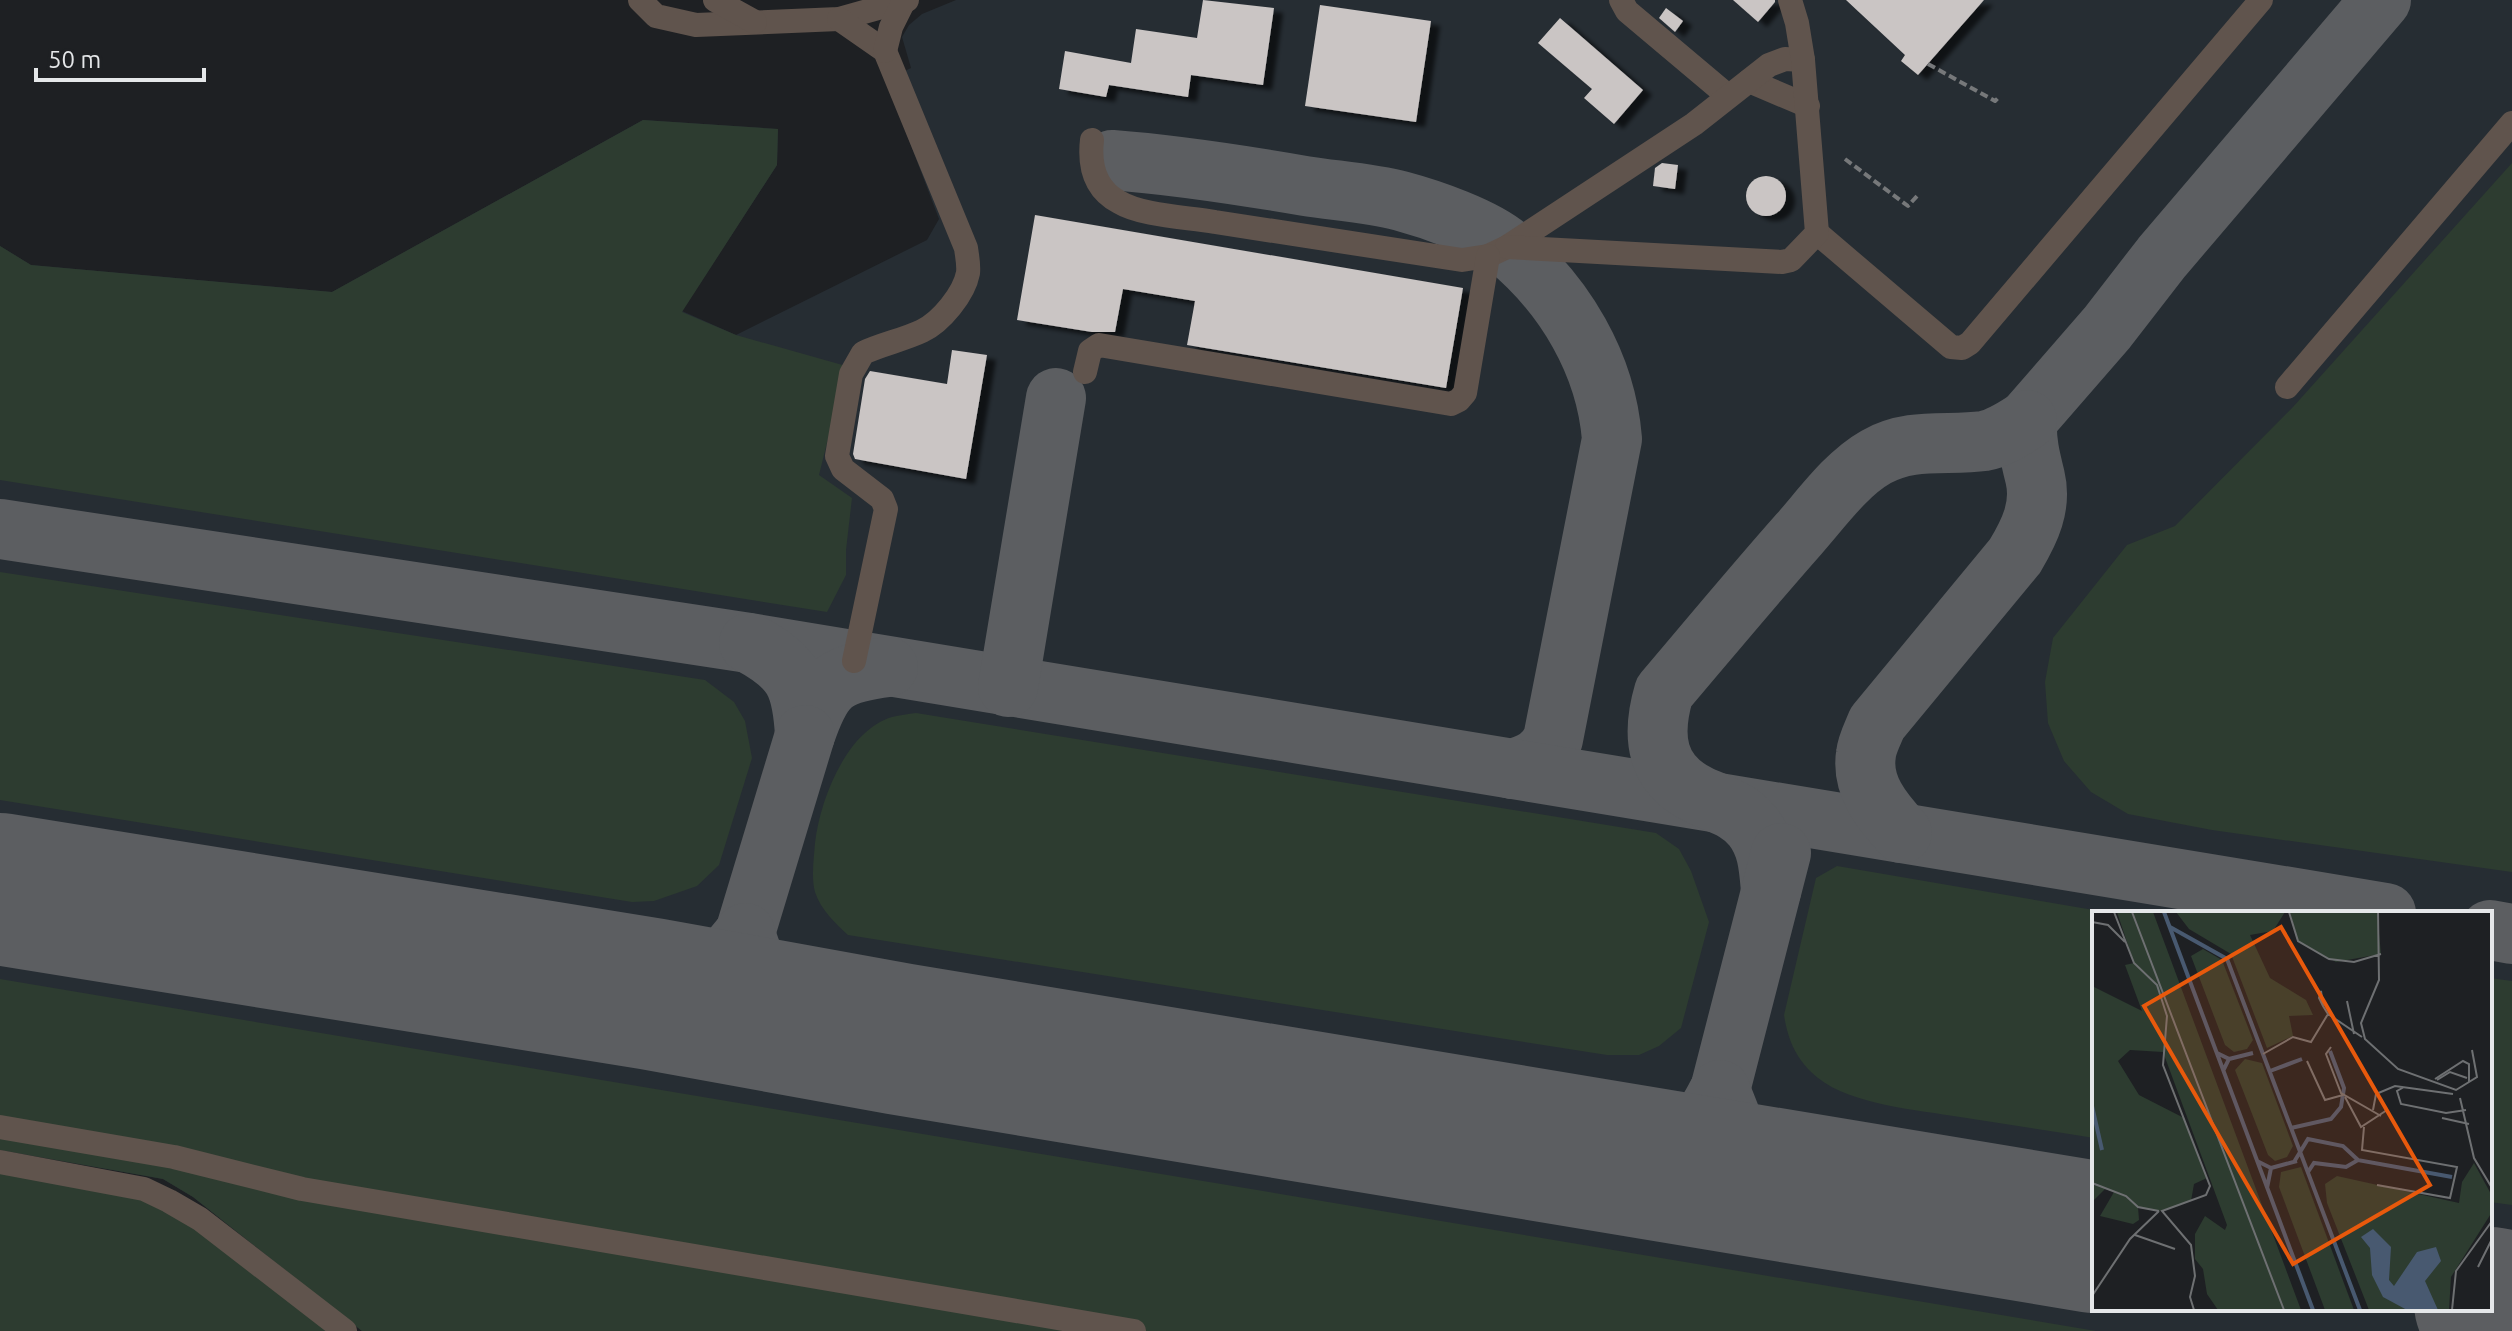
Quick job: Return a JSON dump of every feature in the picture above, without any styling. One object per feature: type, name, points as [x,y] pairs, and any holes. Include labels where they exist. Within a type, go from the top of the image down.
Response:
[{"type":"street","points":[[640,0],[656,16],[679,22],[757,23],[839,19],[906,1]]},
{"type":"street","points":[[715,0],[757,23]]},
{"type":"street","points":[[1621,0],[1627,11],[1728,96]]},
{"type":"street","points":[[1790,0],[1803,60],[1817,233],[1951,347],[1962,348],[1970,343],[2261,0]]},
{"type":"street","points":[[885,51],[891,27],[906,1]]},
{"type":"street","points":[[839,19],[885,51],[966,248],[968,275],[962,289],[940,318],[926,330],[863,353],[851,374],[837,456],[843,469],[882,499],[886,509],[854,661]]},
{"type":"street","points":[[1085,372],[1090,351],[1099,345],[1451,404],[1465,393],[1497,251],[1665,145],[1769,65],[1785,59],[1803,60]]},
{"type":"street","points":[[1749,81],[1808,106]]},
{"type":"street","points":[[2287,387],[2512,123]]},
{"type":"street","points":[[1092,140],[1090,156],[1097,181],[1107,194],[1122,204],[1462,260],[1497,251],[1782,262],[1791,260],[1817,233]]},
{"type":"street","points":[[0,1127],[174,1157],[302,1189],[1134,1331]]},
{"type":"street","points":[[0,1162],[144,1189],[169,1201],[200,1219],[345,1331]]},
{"type":"path","points":[[1928,64],[1995,101],[2000,96]]},
{"type":"path","points":[[1845,159],[1908,206],[1917,196]]},
{"type":"shaded area","points":[[956,0],[2512,0],[2512,1331],[362,1331],[193,1197],[163,1179],[0,1150],[0,246],[31,265],[332,292],[643,120],[778,129],[777,165],[682,311],[736,335],[927,240],[939,219],[886,80],[911,68],[902,37],[909,25],[922,14]]},
{"type":"green space","points":[[643,120],[778,129],[777,165],[682,312],[736,335],[846,366],[819,475],[852,498],[846,575],[827,612],[0,480],[0,246],[31,265],[332,292]]},
{"type":"green space","points":[[2512,163],[2512,872],[2212,830],[2128,814],[2091,792],[2064,761],[2048,723],[2045,682],[2053,638],[2127,545],[2175,526],[2293,407]]},
{"type":"green space","points":[[0,572],[705,680],[734,702],[745,721],[752,758],[719,865],[697,886],[654,901],[632,902],[0,800]]},
{"type":"green space","points":[[916,713],[1656,833],[1679,849],[1691,871],[1709,922],[1681,1028],[1659,1046],[1639,1055],[1607,1055],[848,935],[825,910],[814,886],[815,843],[823,807],[838,769],[861,737],[892,717]]},
{"type":"green space","points":[[1837,866],[2099,911],[2092,911],[2092,1138],[1886,1105],[1832,1087],[1804,1065],[1788,1033],[1784,1015],[1816,878]]},
{"type":"green space","points":[[2492,978],[2512,981],[2512,1205],[2492,1202]]},
{"type":"green space","points":[[0,979],[2096,1331],[362,1331],[193,1197],[163,1179],[0,1150]]},
{"type":"green space","points":[[0,1162],[143,1189],[345,1331],[0,1331]]},
{"type":"building","points":[[1203,0],[1274,8],[1263,85],[1191,75],[1188,97],[1109,85],[1106,97],[1059,89],[1065,51],[1131,63],[1136,29],[1197,38]]},
{"type":"building","points":[[1733,0],[1775,0],[1775,2],[1758,22]]},
{"type":"building","points":[[1846,0],[1984,0],[1918,75],[1901,61],[1905,55]]},
{"type":"building","points":[[1320,5],[1431,21],[1416,122],[1305,106]]},
{"type":"building","points":[[1666,8],[1683,21],[1675,32],[1659,18]]},
{"type":"building","points":[[1560,18],[1643,90],[1614,124],[1584,98],[1592,89],[1538,43]]},
{"type":"building","points":[[1662,163],[1678,165],[1675,189],[1653,186],[1655,168]]},
{"type":"building","points":[[1766,176],[1780,182],[1786,196],[1780,210],[1766,216],[1752,210],[1746,196],[1752,182]]},
{"type":"building","points":[[1035,215],[1463,288],[1446,388],[1187,345],[1195,301],[1123,289],[1115,332],[1092,332],[1017,320]]},
{"type":"building","points":[[952,350],[987,355],[966,479],[855,459],[853,454],[865,379],[870,371],[947,384]]},
{"type":"taxiway","points":[[1902,833],[1870,787],[1865,766],[1868,746],[1877,723],[2015,556],[2025,537],[2037,498],[2027,420],[2381,0]]},
{"type":"taxiway","points":[[1112,160],[1365,194],[1427,209],[1471,226],[1507,247],[1528,266],[1564,309],[1579,333],[1601,384],[1612,439],[1553,739],[1537,759],[1512,769]]},
{"type":"taxiway","points":[[1008,687],[1056,398]]},
{"type":"taxiway","points":[[1771,891],[1765,850],[1753,827],[1736,812],[1686,787],[1666,765],[1658,739],[1664,692],[1835,492],[1865,464],[1889,451],[1916,444],[1990,440],[2027,420]]},
{"type":"taxiway","points":[[0,529],[749,643],[2374,911]]},
{"type":"taxiway","points":[[749,643],[776,660],[793,679],[801,702],[805,735],[818,703],[833,684],[854,673],[888,667]]},
{"type":"taxiway","points":[[745,933],[805,735]]},
{"type":"taxiway","points":[[1720,1090],[1781,853]]},
{"type":"taxiway","points":[[2492,930],[2512,934]]},
{"type":"taxiway","points":[[652,994],[683,985],[705,974],[724,958],[745,933],[766,985],[783,1005],[807,1023]]},
{"type":"taxiway","points":[[1615,1158],[1650,1148],[1683,1132],[1706,1114],[1720,1090],[1737,1133],[1761,1157],[1780,1171],[1847,1196]]},
{"type":"runway","points":[[0,889],[652,994],[900,1039],[2092,1237]]},
{"type":"runway","points":[[2492,1303],[2512,1307]]}]
